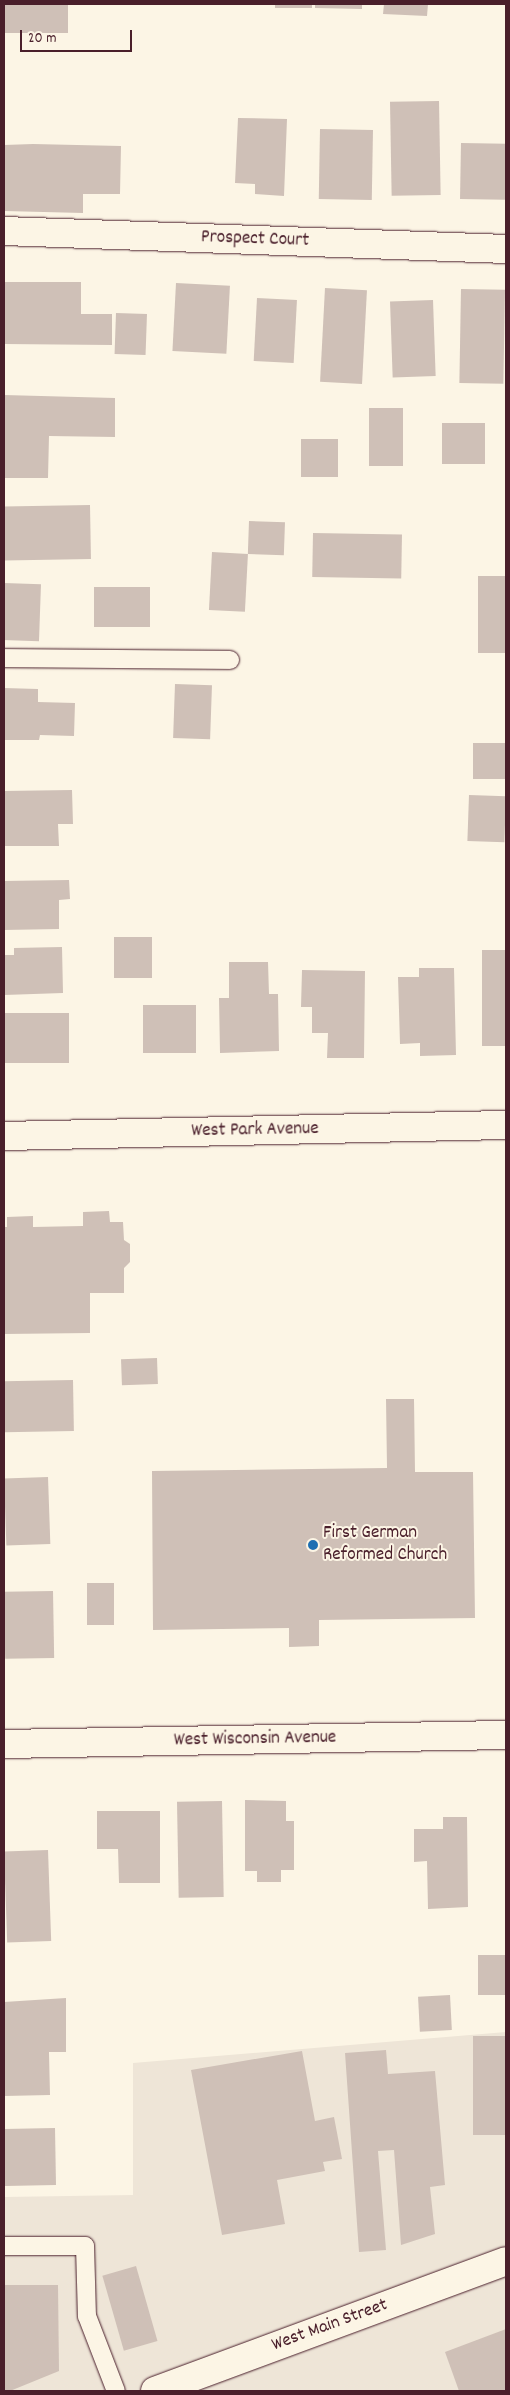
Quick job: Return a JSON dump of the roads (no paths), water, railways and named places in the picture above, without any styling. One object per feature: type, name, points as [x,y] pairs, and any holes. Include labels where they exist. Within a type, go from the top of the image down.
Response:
[{"type":"street","name":"Prospect Court","points":[[4,231],[506,249]]},
{"type":"street","name":"West Park Avenue","points":[[4,1136],[506,1125]]},
{"type":"street","name":"West Wisconsin Avenue","points":[[4,1744],[506,1735]]},
{"type":"street","name":"West Main Street","points":[[155,2391],[506,2260]]},
{"type":"lane","points":[[4,658],[230,660]]},
{"type":"lane","points":[[4,2246],[85,2246],[87,2316],[116,2391]]},
{"type":"place","name":"First German Reformed Church","points":[[313,1545]]}]
